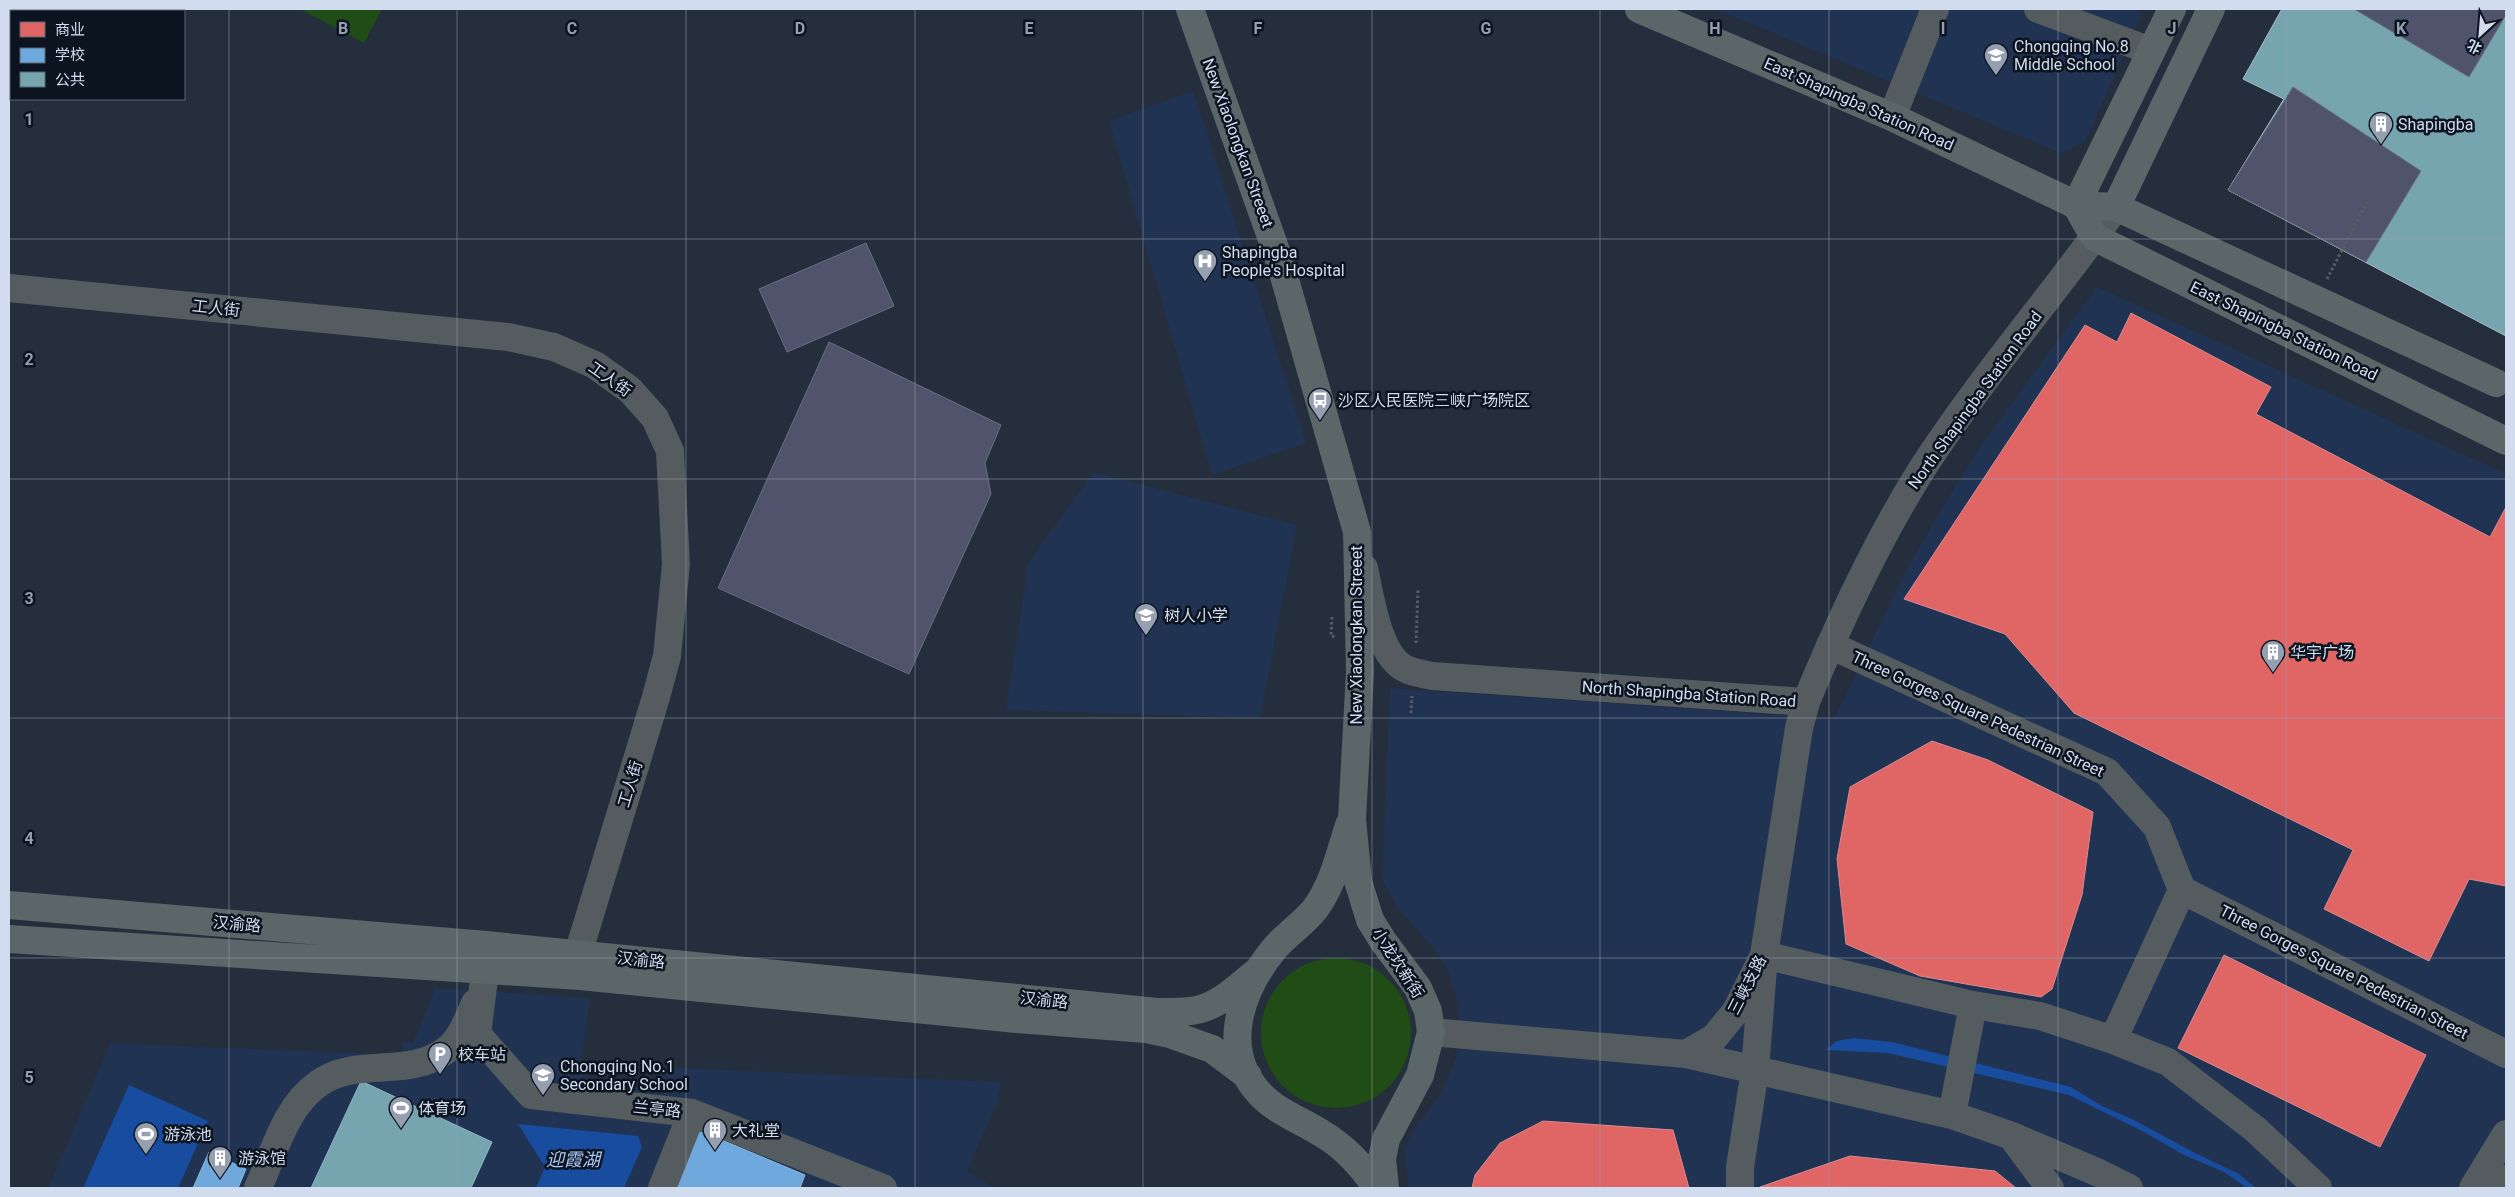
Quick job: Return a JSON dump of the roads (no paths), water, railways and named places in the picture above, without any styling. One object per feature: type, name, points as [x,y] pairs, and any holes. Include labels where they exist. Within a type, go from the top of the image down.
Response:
[{"type":"main road","name":"New Xiaolongkan Streeet","points":[[1190,9],[1280,262],[1356,532],[1360,672],[1352,819],[1328,888],[1315,909],[1275,948],[1260,969],[1247,994],[1236,1034],[1238,1052],[1248,1076],[1260,1093],[1275,1108],[1342,1146],[1361,1164],[1377,1188]]},
{"type":"main road","name":"East Shapingba Station Road","points":[[1639,9],[1892,117],[2076,205],[2116,207],[2496,383]]},
{"type":"main road","points":[[2094,237],[2076,205],[2172,9]]},
{"type":"main road","points":[[2116,207],[2211,9]]},
{"type":"main road","name":"East Shapingba Station Road","points":[[2094,237],[2506,441]]},
{"type":"main road","name":"小龙坎新街","points":[[1352,819],[1358,881],[1370,920],[1383,942],[1418,988],[1428,1011],[1431,1032],[1420,1075],[1386,1139],[1382,1159],[1385,1188]]},
{"type":"main road","name":"汉渝路","points":[[9,905],[578,954],[1157,1012],[1182,1012],[1205,1008],[1223,998],[1260,969]]},
{"type":"main road","name":"汉渝路","points":[[9,939],[483,981],[580,976],[1008,1018],[1146,1029],[1170,1034],[1212,1049],[1248,1076]]},
{"type":"main road","points":[[9,954],[61,943]]},
{"type":"street","points":[[1892,117],[1935,9]]},
{"type":"street","points":[[2038,9],[2151,52]]},
{"type":"street","name":"North Shapingba Station Road","points":[[1356,532],[1380,632],[1392,658],[1405,669],[1432,676],[1806,702],[1830,645],[1885,532],[1923,468],[2116,207]]},
{"type":"street","name":"工人街","points":[[9,288],[508,337],[554,347],[595,365],[630,390],[655,418],[670,451],[676,564],[667,656],[578,954]]},
{"type":"street","name":"Three Gorges Square Pedestrian Street","points":[[1830,645],[2107,772],[2157,828],[2182,890],[2506,1054]]},
{"type":"street","name":"三峡支路","points":[[1686,1054],[1714,1038],[1736,1011],[1764,955],[1799,728],[1806,702]]},
{"type":"street","points":[[2113,1040],[2182,890]]},
{"type":"street","points":[[1740,1188],[1740,1167],[1755,1070],[1764,955],[1973,1005],[2040,1016],[2113,1040],[2168,1062],[2255,1130],[2318,1188]]},
{"type":"street","points":[[258,1188],[294,1107],[318,1083],[345,1071],[415,1064],[445,1052],[458,1037],[483,981]]},
{"type":"street","name":"兰亭路","points":[[483,981],[477,1034],[531,1096],[692,1113],[883,1188]]},
{"type":"street","points":[[1952,1115],[1973,1005]]},
{"type":"street","points":[[1431,1032],[1686,1054],[1952,1115],[2012,1136],[2099,1172],[2129,1188]]},
{"type":"street","points":[[662,1188],[692,1113]]},
{"type":"street","points":[[2506,1134],[2480,1178],[2506,1185]]},
{"type":"street","points":[[2012,1136],[2050,1188]]},
{"type":"water","points":[[1854,1038],[1892,1042],[2071,1087],[2102,1106],[2134,1120],[2239,1174],[2256,1188],[2247,1188],[2224,1172],[2184,1155],[2144,1132],[2069,1095],[1888,1053],[1826,1050],[1837,1041]]},
{"type":"water","name":"游泳池","points":[[129,1085],[208,1121],[178,1188],[83,1188]]},
{"type":"water","name":"迎霞湖","points":[[518,1124],[638,1136],[642,1147],[624,1188],[536,1188],[545,1167]]},
{"type":"place","name":"Chongqing No.8 Middle School","points":[[1996,76]]},
{"type":"place","name":"Shapingba","points":[[2381,145]]},
{"type":"place","name":"Shapingba People's Hospital","points":[[1205,282]]},
{"type":"place","name":"沙区人民医院三峡广场院区","points":[[1320,421]]},
{"type":"place","name":"树人小学","points":[[1146,636]]},
{"type":"place","name":"华宇广场","points":[[2273,673]]},
{"type":"place","name":"校车站","points":[[440,1075]]},
{"type":"place","name":"Chongqing No.1 Secondary School","points":[[543,1096]]},
{"type":"place","name":"体育场","points":[[401,1129]]},
{"type":"place","name":"大礼堂","points":[[715,1151]]},
{"type":"place","name":"游泳池","points":[[146,1155]]},
{"type":"place","name":"游泳馆","points":[[220,1179]]}]
